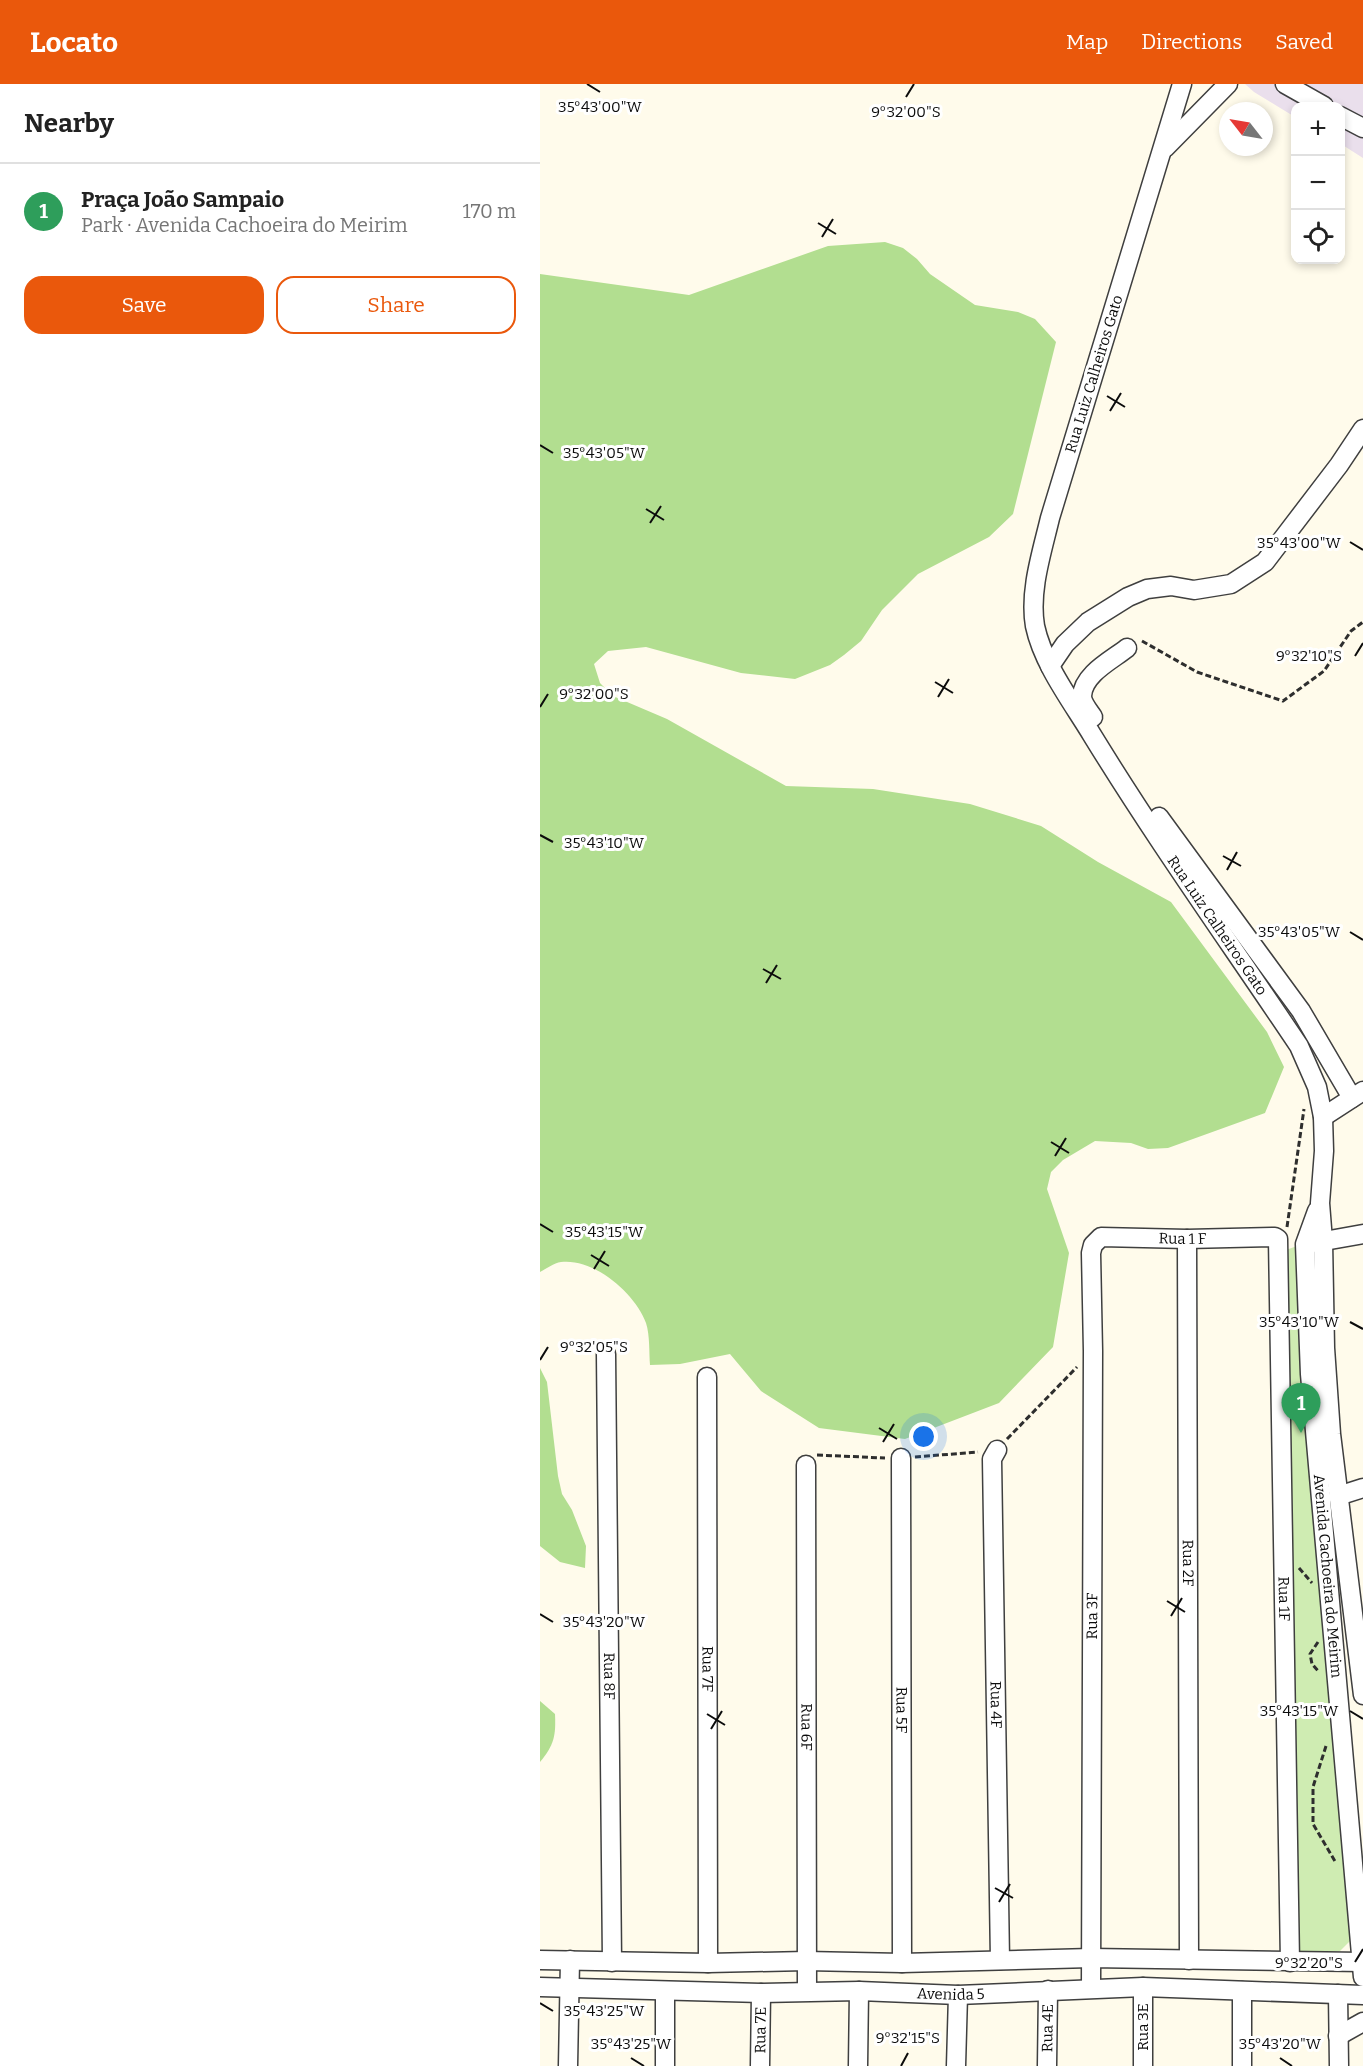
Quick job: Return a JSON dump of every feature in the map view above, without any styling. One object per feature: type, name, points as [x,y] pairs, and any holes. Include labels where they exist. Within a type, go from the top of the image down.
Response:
[{"type":"street","name":"Rua Luiz Calheiros Gato","points":[[1182,84],[1050,518],[1034,598],[1035,626],[1050,666],[1111,766],[1299,1047],[1317,1087],[1321,1110],[1324,1151],[1314,1243]]},
{"type":"street","points":[[1161,152],[1228,84]]},
{"type":"street","points":[[1285,84],[1317,102]]},
{"type":"street","points":[[1345,118],[1363,129]]},
{"type":"street","points":[[1050,666],[1065,644],[1088,622],[1128,597],[1147,589],[1170,586],[1194,590],[1231,584],[1265,562],[1333,474],[1363,429]]},
{"type":"street","points":[[1127,648],[1089,678],[1082,695],[1084,703],[1135,784],[1301,1011],[1358,1094],[1321,1110]]},
{"type":"street","points":[[1314,1243],[1363,1234]]},
{"type":"street","name":"Rua 1 F","points":[[1093,1245],[1101,1237],[1187,1239],[1280,1236]]},
{"type":"street","name":"Rua 1F","points":[[1280,1236],[1278,1239],[1290,1962]]},
{"type":"street","name":"Rua 2F","points":[[1187,1239],[1189,1960]]},
{"type":"street","name":"Avenida Cachoeira do Meirim","points":[[1314,1243],[1331,1434],[1363,1695]]},
{"type":"street","name":"Avenida Cachoeira do Meirim","points":[[1314,1243],[1310,1374],[1362,1967]]},
{"type":"street","name":"Rua 3F","points":[[1091,1988],[1093,1351],[1091,1253],[1093,1245]]},
{"type":"street","name":"Rua 8F","points":[[606,1354],[612,1962]]},
{"type":"street","name":"Rua 7F","points":[[707,1377],[708,1963]]},
{"type":"street","name":"Rua 4F","points":[[997,1450],[992,1459],[1000,1960]]},
{"type":"street","name":"Rua 5F","points":[[901,1458],[902,1963]]},
{"type":"street","name":"Rua 6F","points":[[806,1465],[804,1472],[807,1991]]},
{"type":"street","points":[[1338,1496],[1363,1488]]},
{"type":"street","name":"Avenida 5","points":[[540,1960],[902,1963],[1091,1958],[1290,1962],[1362,1967]]},
{"type":"street","points":[[568,2066],[570,1960]]},
{"type":"street","name":"Avenida 5","points":[[540,1987],[760,1993],[858,1991],[958,1995],[1143,1987],[1363,1995]]},
{"type":"street","name":"Rua 3E","points":[[1143,1987],[1143,2066]]},
{"type":"street","name":"Rua 4E","points":[[1047,2066],[1048,1990]]},
{"type":"street","points":[[665,1991],[665,2066]]},
{"type":"street","points":[[858,1991],[858,2066]]},
{"type":"street","points":[[1242,1991],[1242,2066]]},
{"type":"street","name":"Rua 7E","points":[[760,1993],[760,2066]]},
{"type":"street","points":[[1338,1994],[1339,2066]]},
{"type":"street","points":[[956,2066],[958,1995]]},
{"type":"street","points":[[1338,2036],[1363,2022]]},
{"type":"path","points":[[1127,648],[1141,640],[1197,672],[1283,701],[1323,671],[1351,631],[1363,622]]},
{"type":"path","points":[[1280,1236],[1305,1105],[1321,1110]]},
{"type":"path","points":[[997,1450],[1093,1351]]},
{"type":"path","points":[[1293,1561],[1315,1587]]},
{"type":"path","points":[[1319,1640],[1310,1654],[1312,1664],[1323,1677]]},
{"type":"path","points":[[1327,1742],[1313,1787],[1314,1824],[1338,1866]]},
{"type":"shaded area","points":[[1245,84],[1363,84],[1363,158],[1345,147],[1345,102],[1291,102],[1291,115]]},
{"type":"green space","points":[[885,242],[903,248],[930,274],[975,305],[1018,312],[1035,319],[1056,342],[1013,514],[989,537],[918,574],[882,610],[861,641],[830,665],[795,679],[741,673],[646,647],[608,651],[594,664],[600,683],[613,696],[667,719],[786,786],[873,789],[970,804],[1041,826],[1098,862],[1171,902],[1267,1032],[1284,1067],[1265,1113],[1168,1148],[1148,1149],[1131,1143],[1095,1141],[1063,1160],[1051,1172],[1047,1189],[1069,1253],[1053,1347],[999,1403],[905,1439],[819,1428],[761,1391],[730,1354],[680,1364],[650,1365],[646,1323],[633,1300],[623,1289],[599,1272],[574,1262],[561,1262],[540,1272],[540,274],[689,295],[828,246]]},
{"type":"green space","points":[[1297,1246],[1357,1934],[1340,1951],[1296,1955],[1286,1250]]},
{"type":"green space","points":[[540,1368],[547,1382],[562,1494],[572,1510],[586,1546],[585,1568],[560,1562],[540,1546]]},
{"type":"green space","points":[[540,1701],[555,1714],[555,1722],[551,1745],[540,1762]]},
{"type":"place","name":"Praça João Sampaio","points":[[1301,1433]]}]
